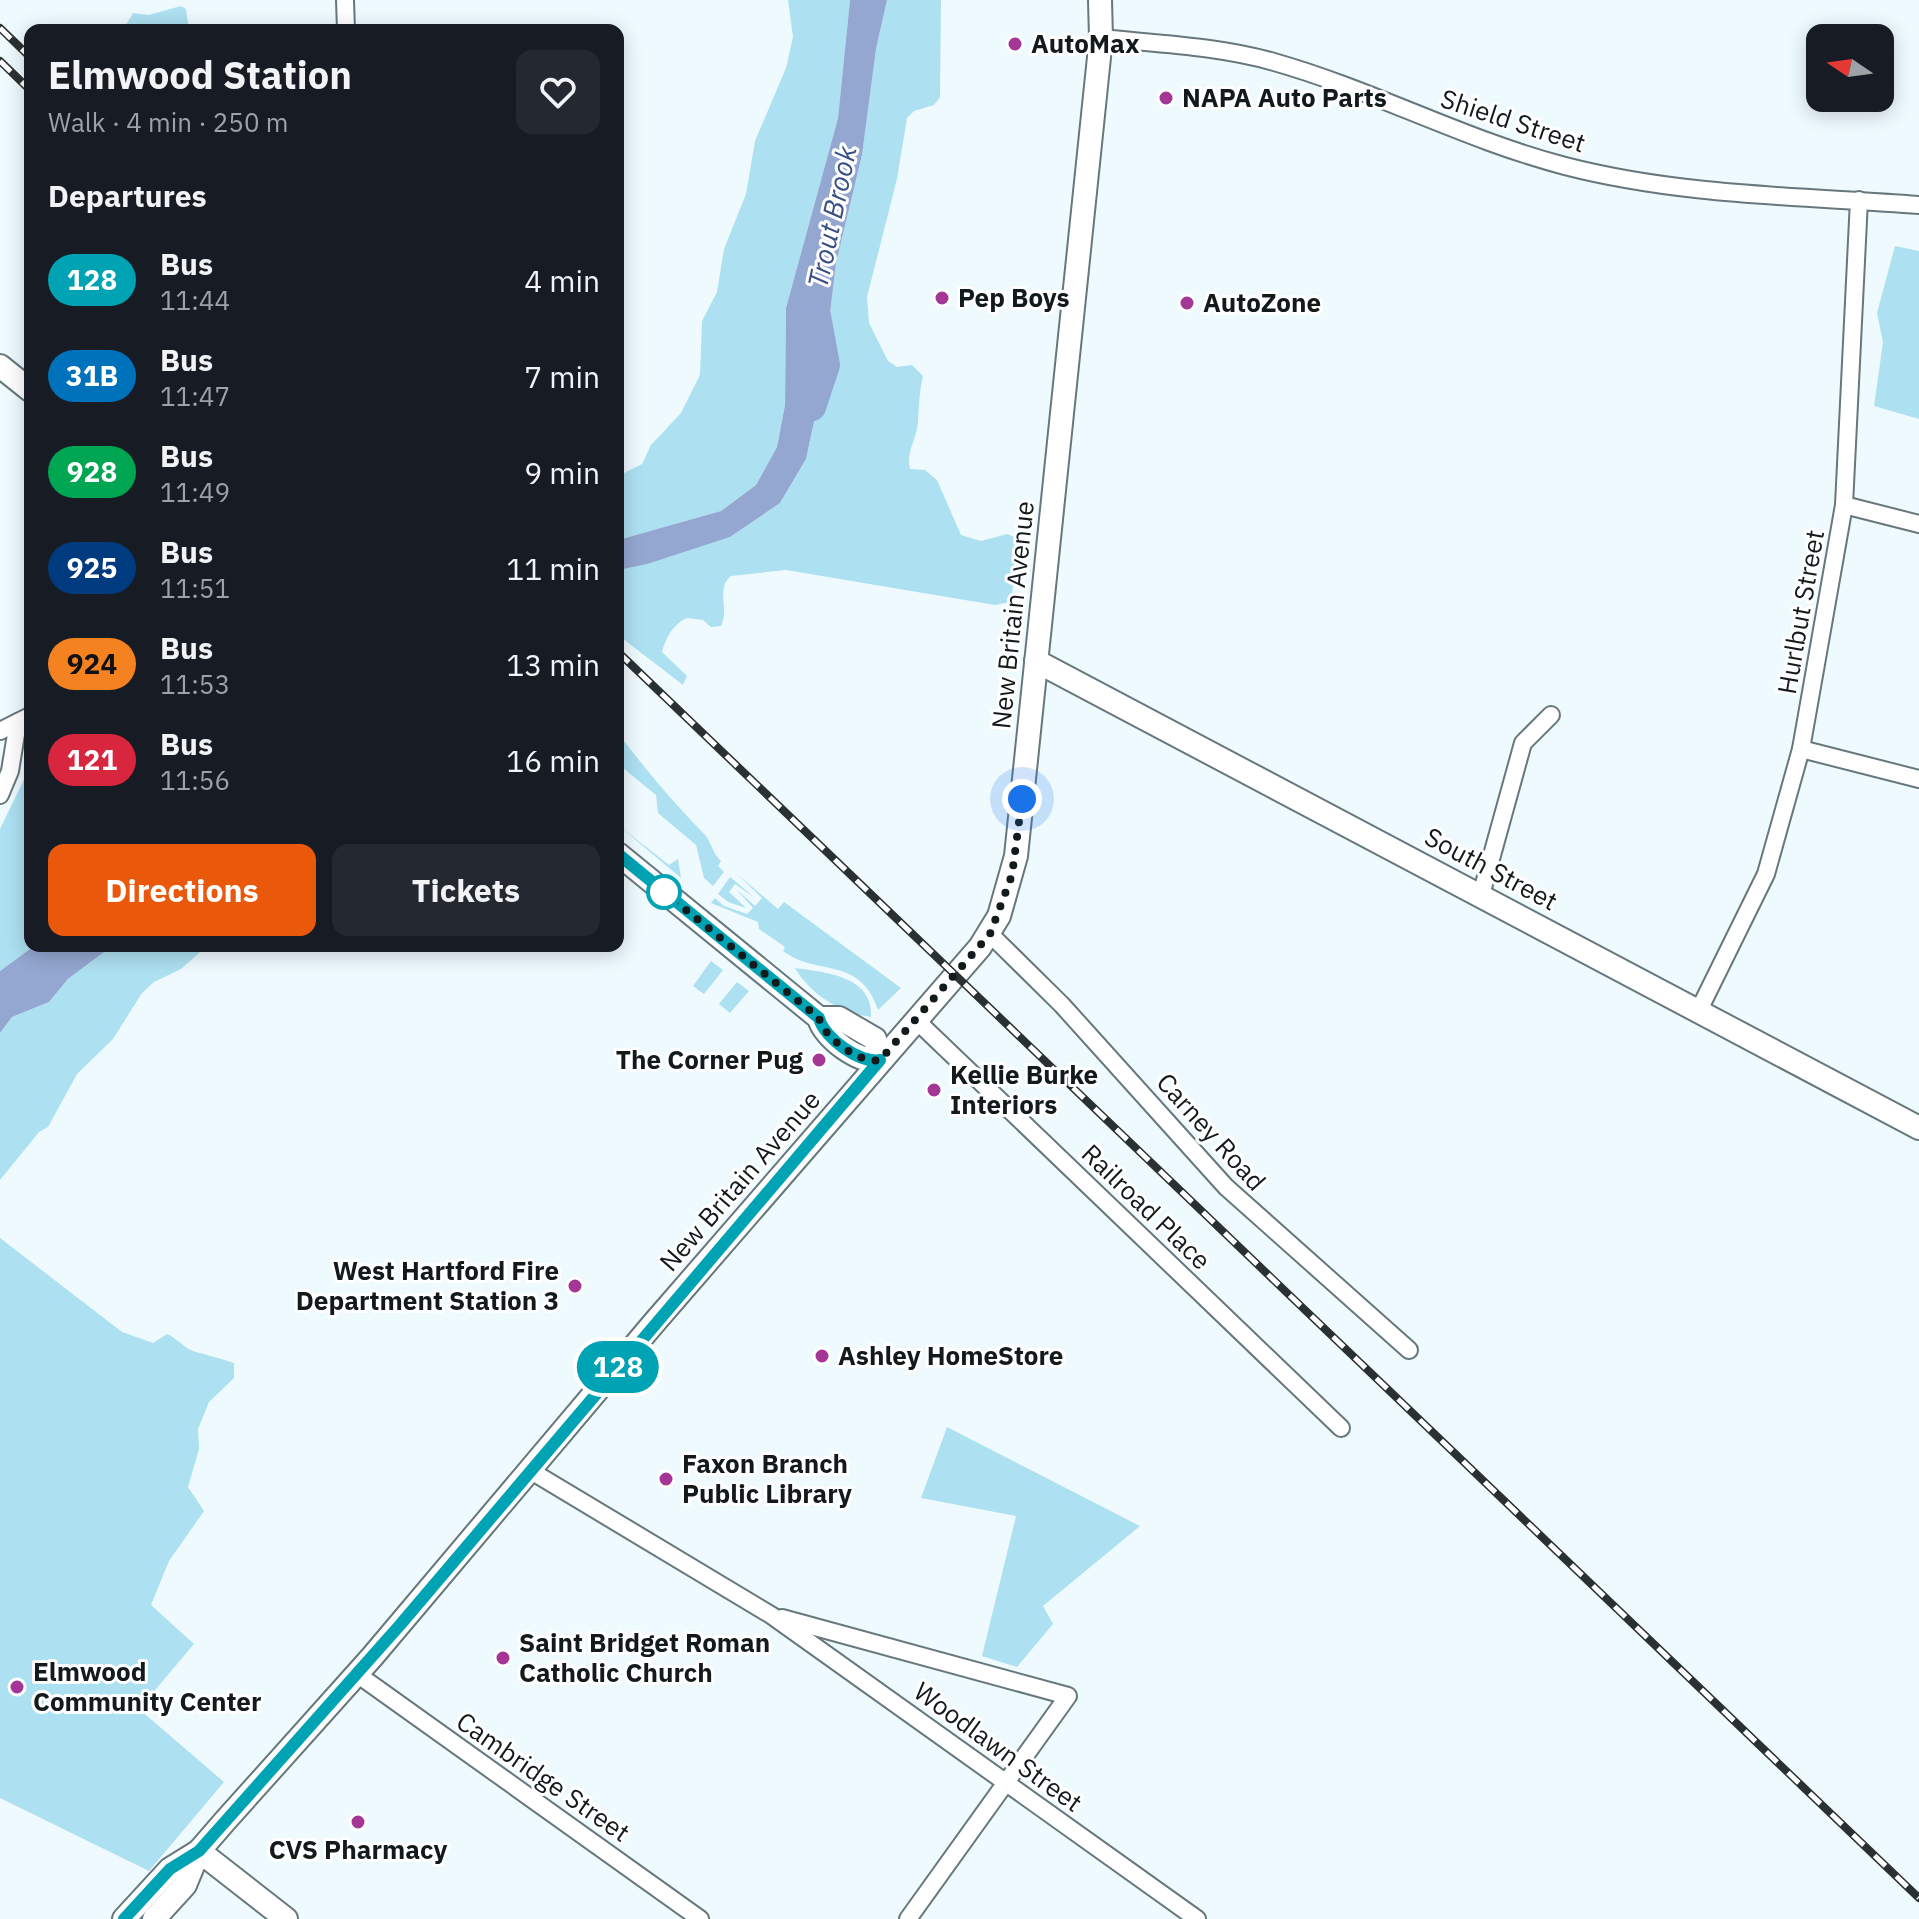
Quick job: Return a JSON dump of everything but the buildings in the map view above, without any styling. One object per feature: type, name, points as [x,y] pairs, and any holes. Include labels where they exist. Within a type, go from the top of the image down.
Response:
[{"type":"main road","name":"New Britain Avenue","points":[[124,1919],[170,1869],[199,1851],[357,1674],[990,934],[1007,896],[1016,856],[1101,38],[1100,0]]},
{"type":"main road","points":[[0,366],[24,385]]},
{"type":"main road","name":"South Street","points":[[1036,661],[1918,1126]]},
{"type":"main road","points":[[624,859],[819,1018],[839,1018],[875,1039],[880,1060]]},
{"type":"main road","name":"New Britain Avenue","points":[[154,1919],[185,1885],[199,1851]]},
{"type":"main road","points":[[199,1851],[286,1919]]},
{"type":"street","points":[[345,0],[346,24]]},
{"type":"street","name":"Shield Street","points":[[1101,38],[1219,50],[1274,62],[1539,158],[1631,182],[1690,190],[1919,205]]},
{"type":"street","name":"Hurlbut Street","points":[[1698,1012],[1766,874],[1801,749],[1844,505],[1859,200]]},
{"type":"street","points":[[1844,505],[1919,524]]},
{"type":"street","points":[[1481,895],[1523,743],[1551,715]]},
{"type":"street","points":[[0,731],[24,719]]},
{"type":"street","points":[[0,795],[5,770],[24,719]]},
{"type":"street","points":[[1801,749],[1919,779]]},
{"type":"street","name":"Carney Road","points":[[990,934],[1062,1005],[1226,1187],[1409,1350]]},
{"type":"street","name":"Railroad Place","points":[[917,1021],[1341,1428]]},
{"type":"street","name":"Woodlawn Street","points":[[531,1471],[771,1615],[1197,1919]]},
{"type":"street","name":"Woodlawn Street","points":[[771,1615],[1068,1696],[1006,1782]]},
{"type":"street","name":"Cambridge Street","points":[[357,1674],[700,1919]]},
{"type":"street","points":[[908,1919],[1006,1782]]},
{"type":"shaded area","points":[[788,0],[850,0],[838,118],[786,308],[785,405],[777,447],[756,485],[721,511],[624,538],[624,473],[642,464],[651,445],[681,413],[700,375],[702,321],[717,292],[724,249],[746,194],[755,141],[786,68],[793,37]]},
{"type":"shaded area","points":[[887,0],[941,0],[940,97],[934,105],[914,111],[907,118],[897,179],[867,297],[869,323],[888,361],[897,367],[912,365],[923,376],[918,423],[909,457],[910,469],[925,470],[937,480],[961,535],[981,541],[1007,534],[1017,538],[1010,602],[995,605],[786,570],[731,576],[724,587],[721,626],[711,627],[703,620],[687,618],[674,627],[666,641],[662,652],[687,676],[683,685],[624,640],[624,568],[730,537],[780,503],[806,459],[821,389],[836,263],[862,155],[876,49]]},
{"type":"shaded area","points":[[181,6],[186,9],[188,24],[127,24],[133,13],[149,15]]},
{"type":"shaded area","points":[[1895,246],[1919,251],[1919,419],[1874,406],[1883,342],[1877,313]]},
{"type":"shaded area","points":[[624,740],[707,838],[721,861],[718,866],[724,872],[713,886],[704,878],[696,845],[658,813],[656,795],[624,769]]},
{"type":"shaded area","points":[[24,779],[26,952],[0,971],[0,829]]},
{"type":"shaded area","points":[[624,830],[669,865],[678,859],[681,878]]},
{"type":"shaded area","points":[[737,874],[778,909],[784,902],[901,988],[878,1010],[860,981],[849,974],[796,959],[759,929],[758,922],[711,903],[715,898],[724,906],[747,914],[753,908],[736,889],[755,906],[762,898]]},
{"type":"shaded area","points":[[730,877],[755,898],[735,884],[729,892],[746,908],[728,902],[718,894]]},
{"type":"shaded area","points":[[104,952],[200,952],[181,969],[154,982],[142,993],[113,1039],[77,1074],[48,1127],[39,1132],[0,1180],[0,1033],[12,1017],[49,1002],[68,979]]},
{"type":"shaded area","points":[[711,961],[723,970],[704,994],[693,986]]},
{"type":"shaded area","points":[[795,968],[833,974],[856,985],[870,1003],[871,1017],[827,1001],[809,986]]},
{"type":"shaded area","points":[[737,982],[749,991],[730,1013],[719,1004]]},
{"type":"shaded area","points":[[0,1238],[122,1332],[153,1343],[167,1334],[192,1351],[234,1363],[234,1378],[209,1402],[198,1429],[199,1449],[188,1487],[204,1511],[169,1561],[151,1605],[194,1644],[139,1709],[224,1782],[149,1871],[0,1798]]},
{"type":"shaded area","points":[[947,1427],[1140,1526],[1043,1606],[1053,1624],[1017,1667],[982,1656],[1016,1516],[921,1498]]},
{"type":"water","points":[[850,0],[887,0],[876,49],[862,155],[836,263],[821,389],[806,459],[780,503],[730,537],[624,569],[624,538],[721,511],[756,485],[777,447],[785,405],[786,308],[838,118]]},
{"type":"water","points":[[26,952],[104,952],[68,979],[49,1002],[12,1017],[0,1033],[0,971]]},
{"type":"waterway","name":"Trout Brook","points":[[812,407],[826,365],[817,316]]},
{"type":"railway","points":[[0,28],[24,51]]},
{"type":"railway","points":[[0,61],[24,84]]},
{"type":"railway","points":[[624,658],[1919,1898]]},
{"type":"bus line","name":"128","points":[[124,1919],[170,1869],[199,1851],[343,1690],[880,1060],[872,1062],[863,1059],[830,1036],[821,1027],[819,1018],[624,859]]},
{"type":"place","name":"AutoMax","points":[[1015,44]]},
{"type":"place","name":"NAPA Auto Parts","points":[[1166,98]]},
{"type":"place","name":"Pep Boys","points":[[942,298]]},
{"type":"place","name":"AutoZone","points":[[1187,303]]},
{"type":"place","name":"The Corner Pug","points":[[819,1060]]},
{"type":"place","name":"Kellie Burke Interiors","points":[[934,1090]]},
{"type":"place","name":"West Hartford Fire Department Station 3","points":[[575,1286]]},
{"type":"place","name":"Ashley HomeStore","points":[[822,1356]]},
{"type":"place","name":"Faxon Branch Public Library","points":[[666,1479]]},
{"type":"place","name":"Saint Bridget Roman Catholic Church","points":[[503,1658]]},
{"type":"place","name":"Elmwood Community Center","points":[[17,1687]]},
{"type":"place","name":"CVS Pharmacy","points":[[358,1822]]},
{"type":"route","points":[[664,892],[819,1018],[821,1027],[830,1036],[863,1059],[872,1062],[880,1060],[990,934],[1007,896],[1012,875],[1022,799]]}]
